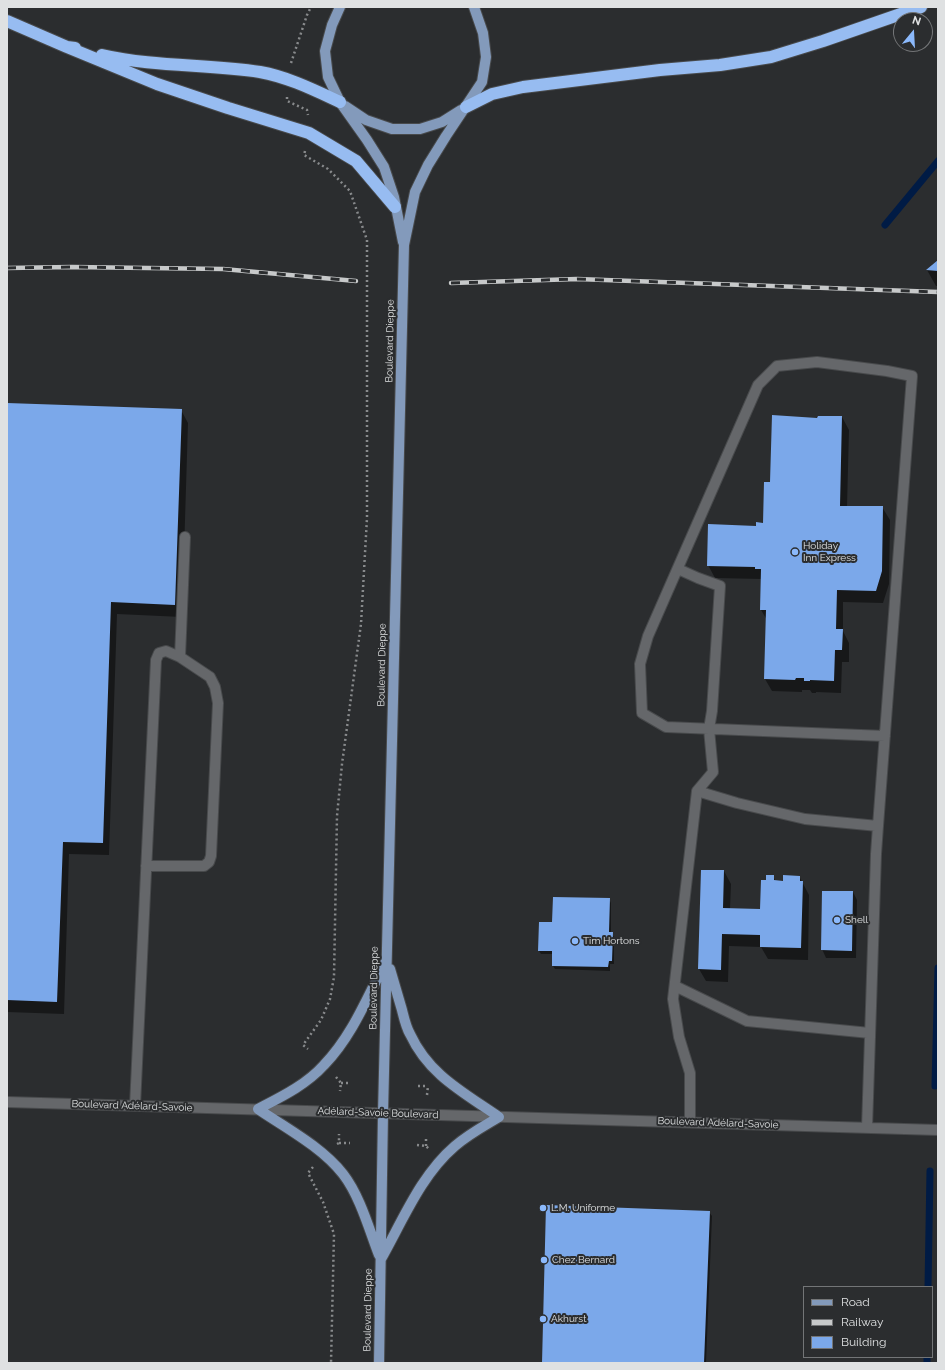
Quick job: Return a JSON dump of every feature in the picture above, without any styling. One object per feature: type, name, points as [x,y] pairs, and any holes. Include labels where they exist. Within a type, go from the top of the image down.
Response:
[{"type":"highway","points":[[466,107],[492,94],[523,87],[660,70],[720,65],[772,57],[824,41],[921,7]]},
{"type":"highway","points":[[7,21],[157,84],[309,133],[356,161],[395,207]]},
{"type":"highway","points":[[67,47],[126,60],[260,72],[288,79],[340,102]]},
{"type":"main road","points":[[340,7],[332,25],[325,51],[328,77],[340,102],[384,167],[394,196],[404,246]]},
{"type":"main road","points":[[404,246],[415,192],[428,165],[482,82],[486,57],[484,33],[474,7]]},
{"type":"main road","points":[[340,102],[366,120],[392,129],[420,129],[442,122],[466,107]]},
{"type":"main road","name":"Boulevard Dieppe","points":[[379,1363],[383,1113],[404,246]]},
{"type":"main road","points":[[380,1260],[355,1195],[343,1174],[325,1155],[258,1110],[289,1093],[324,1066],[353,1025],[387,959]]},
{"type":"main road","points":[[380,1260],[420,1189],[433,1170],[459,1143],[469,1135],[499,1117],[438,1074],[420,1053],[409,1032],[387,959]]},
{"type":"street","points":[[867,1128],[876,854],[885,736],[912,376],[887,370],[817,362],[777,366],[758,385],[648,636],[640,664],[642,713],[666,727],[885,736]]},
{"type":"street","points":[[180,657],[185,538]]},
{"type":"street","points":[[678,569],[720,586],[712,711],[709,729],[714,772],[697,790],[673,1000],[679,1037],[690,1073],[690,1122]]},
{"type":"street","points":[[135,1106],[146,866],[156,660],[159,653],[166,651],[180,657],[210,677],[215,687],[218,703],[211,856],[209,862],[204,866],[146,866]]},
{"type":"street","points":[[697,790],[737,803],[805,819],[878,826]]},
{"type":"street","points":[[675,986],[747,1021],[870,1033]]},
{"type":"street","name":"Boulevard Adélard-Savoie","points":[[7,1102],[258,1110]]},
{"type":"street","name":"Adélard-Savoie Boulevard","points":[[258,1110],[499,1117]]},
{"type":"street","name":"Boulevard Adélard-Savoie","points":[[499,1117],[938,1130]]},
{"type":"path","points":[[290,68],[311,7]]},
{"type":"path","points":[[287,93],[287,101],[307,110],[309,117]]},
{"type":"path","points":[[305,149],[304,155],[328,169],[350,192],[367,240],[367,518],[361,624],[342,764],[337,816],[334,977],[330,999],[321,1020],[303,1045],[308,1049]]},
{"type":"path","points":[[336,1077],[341,1083],[340,1091]]},
{"type":"path","points":[[341,1083],[350,1083]]},
{"type":"path","points":[[427,1095],[428,1086]]},
{"type":"path","points":[[333,1148],[339,1142],[339,1134]]},
{"type":"path","points":[[426,1138],[426,1146]]},
{"type":"path","points":[[339,1142],[350,1143]]},
{"type":"path","points":[[417,1145],[426,1146],[432,1150]]},
{"type":"path","points":[[314,1166],[308,1173],[323,1202],[334,1234],[332,1363]]},
{"type":"building","points":[[938,260],[938,271],[926,270]]},
{"type":"building","points":[[7,403],[182,409],[175,605],[111,602],[103,843],[63,842],[57,1002],[7,1000]]},
{"type":"building","name":"Holiday Inn Express","points":[[772,415],[817,418],[818,416],[842,416],[840,506],[883,506],[882,571],[876,591],[837,590],[836,629],[843,629],[842,650],[835,650],[834,681],[804,681],[804,678],[796,678],[795,680],[764,679],[766,610],[760,610],[761,569],[755,569],[755,567],[707,566],[708,524],[756,526],[756,522],[763,523],[764,482],[770,482]]},
{"type":"building","points":[[701,870],[724,870],[723,908],[760,909],[761,880],[766,880],[766,875],[774,875],[774,880],[783,881],[783,875],[800,876],[800,881],[803,881],[801,948],[760,947],[760,935],[722,934],[721,970],[698,969]]},
{"type":"building","name":"Shell","points":[[822,891],[853,891],[852,951],[821,950]]},
{"type":"building","name":"Tim Hortons","points":[[553,897],[610,898],[609,932],[613,932],[612,961],[609,961],[608,967],[552,966],[552,951],[538,951],[539,922],[552,922]]},
{"type":"building","points":[[546,1205],[710,1211],[704,1363],[542,1363]]},
{"type":"waterway","points":[[885,225],[938,161]]},
{"type":"waterway","points":[[935,1086],[938,968]]},
{"type":"waterway","points":[[928,1286],[930,1171]]},
{"type":"waterway","points":[[927,1358],[927,1363]]},
{"type":"railway","points":[[7,268],[72,267],[223,269],[356,281]]},
{"type":"railway","points":[[451,283],[577,279],[938,292]]},
{"type":"place","name":"Holiday Inn Express","points":[[795,552]]},
{"type":"place","name":"Shell","points":[[837,920]]},
{"type":"place","name":"Tim Hortons","points":[[575,941]]},
{"type":"place","name":"L.M. Uniforme","points":[[543,1208]]},
{"type":"place","name":"Chez Bernard","points":[[544,1260]]},
{"type":"place","name":"Akhurst","points":[[543,1319]]}]
